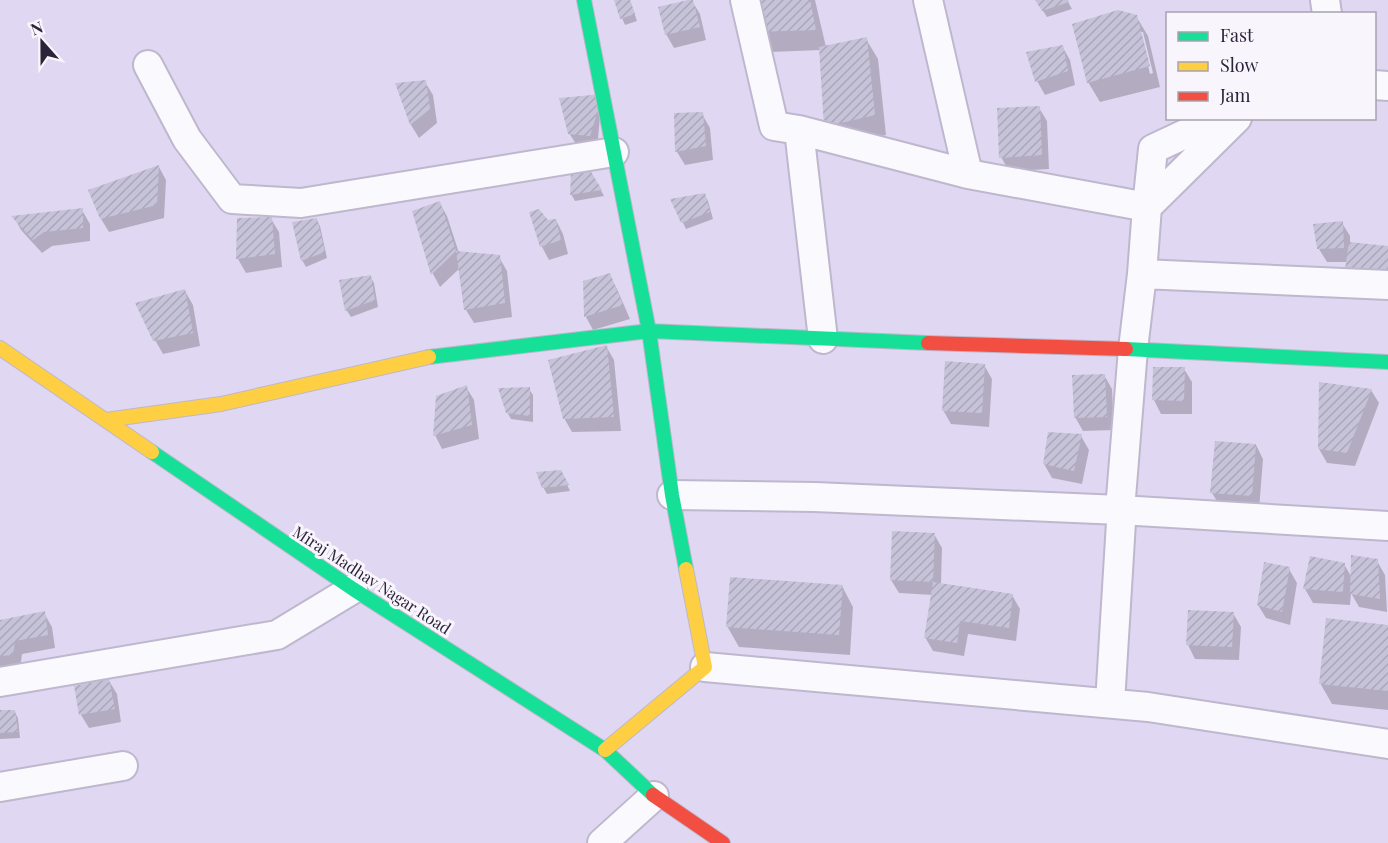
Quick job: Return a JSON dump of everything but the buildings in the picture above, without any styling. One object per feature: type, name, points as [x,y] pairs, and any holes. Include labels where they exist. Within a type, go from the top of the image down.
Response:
[{"type":"street","points":[[584,0],[649,331],[672,495],[705,667]]},
{"type":"street","points":[[745,0],[774,126],[799,130],[968,174],[1147,207]]},
{"type":"street","points":[[928,0],[968,174]]},
{"type":"street","points":[[148,65],[187,139],[232,199],[301,203],[614,152]]},
{"type":"street","points":[[1110,703],[1120,510],[1153,149],[1215,120]]},
{"type":"street","points":[[1147,207],[1235,120]]},
{"type":"street","points":[[799,130],[824,339]]},
{"type":"street","points":[[1142,274],[1388,285]]},
{"type":"street","points":[[106,420],[221,404],[431,357],[649,331],[1133,349],[1388,362]]},
{"type":"street","name":"Miraj Madhav Nagar Road","points":[[0,348],[353,589],[605,750],[654,796],[723,843]]},
{"type":"street","points":[[672,495],[815,497],[1120,510],[1388,526]]},
{"type":"street","points":[[0,682],[277,635],[353,589]]},
{"type":"street","points":[[605,750],[705,667],[1148,707],[1388,744]]},
{"type":"street","points":[[0,787],[123,766]]},
{"type":"street","points":[[602,843],[654,796]]},
{"type":"traffic: fast","points":[[584,0],[649,331],[928,343]]},
{"type":"traffic: fast","points":[[429,357],[649,331],[672,495],[686,569]]},
{"type":"traffic: fast","points":[[1126,349],[1388,362]]},
{"type":"traffic: fast","points":[[152,452],[353,589],[605,750],[653,795]]},
{"type":"traffic: slow","points":[[0,348],[152,452]]},
{"type":"traffic: slow","points":[[106,420],[221,404],[429,357]]},
{"type":"traffic: slow","points":[[605,750],[705,667],[686,569]]},
{"type":"traffic: jam","points":[[928,343],[1126,349]]},
{"type":"traffic: jam","points":[[653,795],[723,843]]}]
